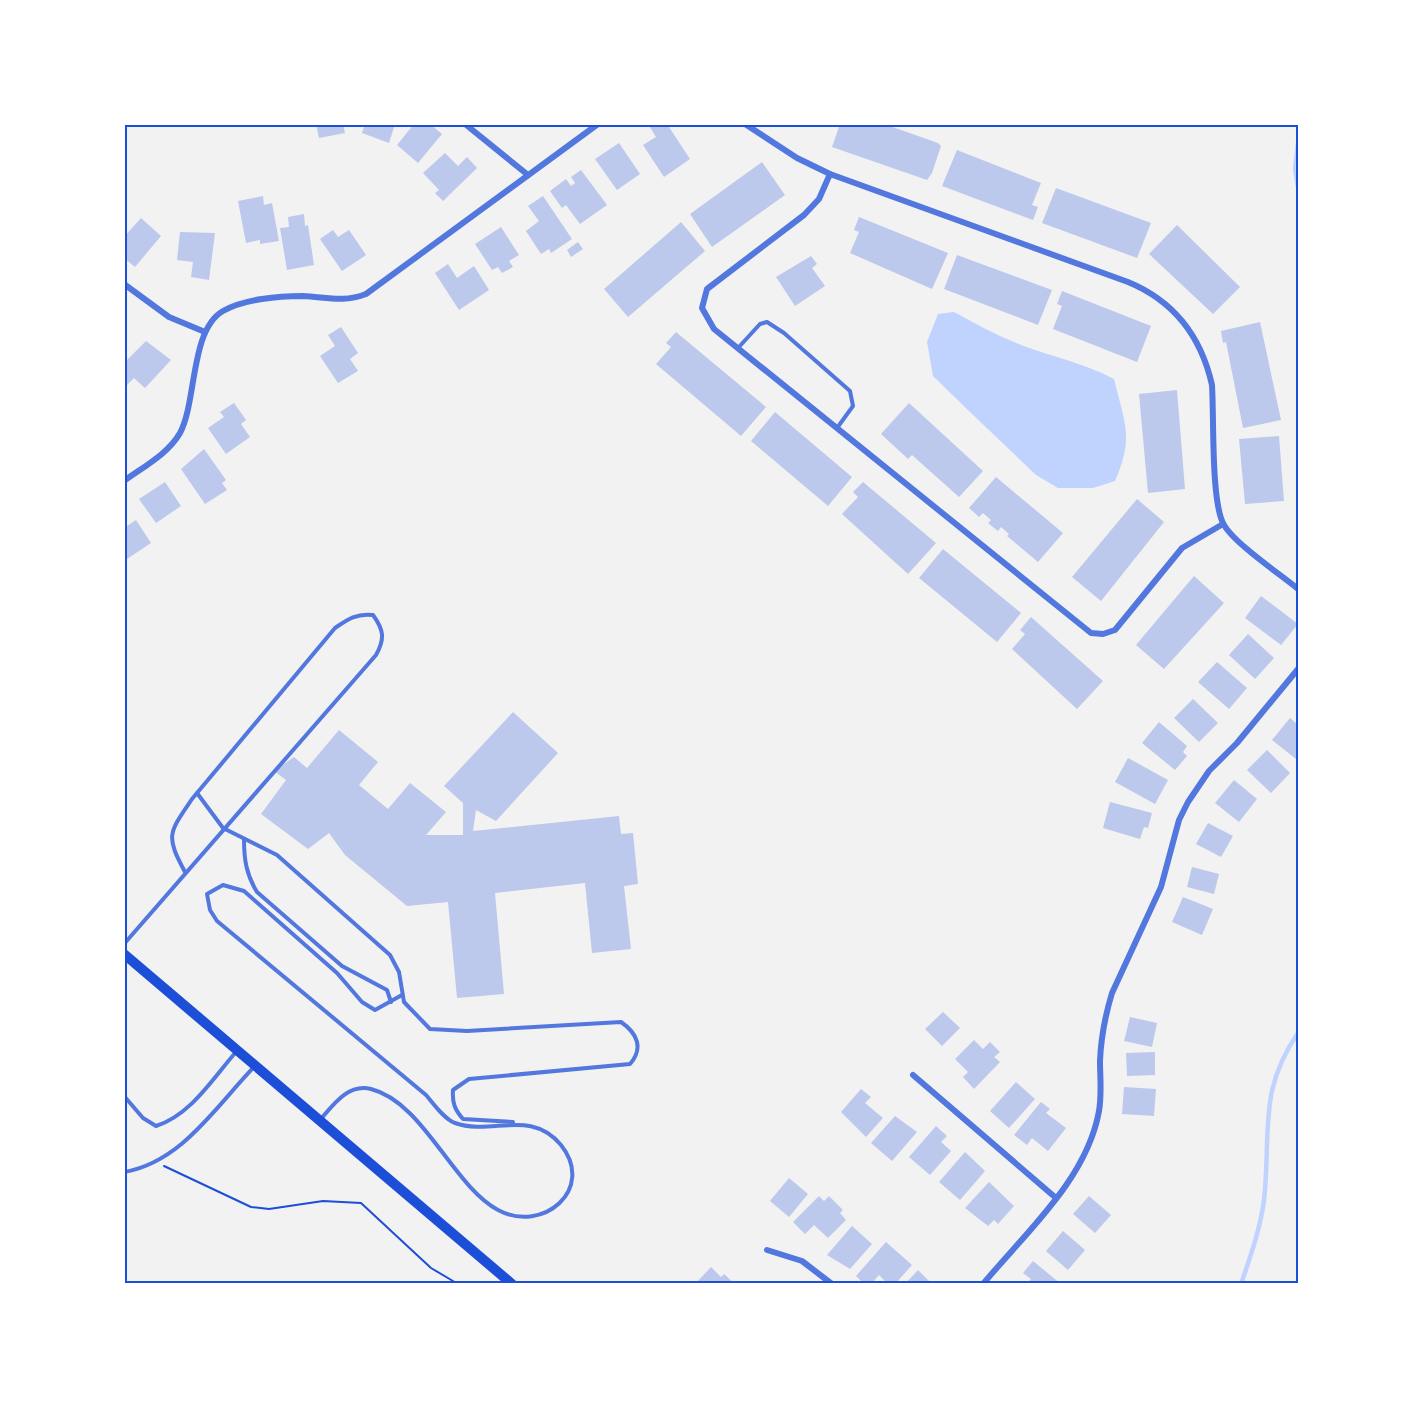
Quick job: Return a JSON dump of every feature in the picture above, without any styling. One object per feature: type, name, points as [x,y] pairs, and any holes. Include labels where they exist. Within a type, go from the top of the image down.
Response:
[{"type":"main road","points":[[124,954],[512,1284]]},
{"type":"street","points":[[465,124],[528,175]]},
{"type":"street","points":[[124,481],[160,455],[179,434],[188,410],[205,333],[220,313],[245,303],[291,296],[341,300],[366,294],[598,124]]},
{"type":"street","points":[[745,124],[797,158],[830,174],[1128,282],[1160,298],[1173,309],[1196,338],[1209,369],[1212,385],[1216,494],[1223,524],[1239,541],[1299,589]]},
{"type":"street","points":[[830,174],[813,207],[707,289],[702,308],[706,320],[738,349],[1091,633],[1103,634],[1114,630],[1182,548],[1223,524]]},
{"type":"street","points":[[124,284],[169,317],[205,333]]},
{"type":"street","points":[[983,1284],[1056,1198],[1083,1158],[1096,1125],[1099,1109],[1101,1043],[1112,993],[1161,887],[1179,820],[1188,802],[1209,771],[1244,735],[1299,669]]},
{"type":"street","points":[[913,1076],[1056,1198]]},
{"type":"street","points":[[767,1250],[802,1261],[832,1284]]},
{"type":"lane","points":[[738,349],[760,324],[767,322],[784,333],[850,391],[853,406],[837,428]]},
{"type":"lane","points":[[124,944],[376,655],[384,641],[381,626],[373,615],[363,614],[350,617],[335,628],[197,793],[173,827],[171,845],[185,872]]},
{"type":"lane","points":[[197,793],[223,828],[277,855],[390,955],[399,972],[402,995],[410,1010],[430,1029],[437,1031],[621,1022],[633,1030],[639,1044],[637,1056],[630,1064],[469,1079],[453,1090],[452,1100],[456,1112],[464,1119],[523,1124],[552,1135],[568,1154],[572,1177],[564,1200],[547,1213],[529,1218],[513,1216],[496,1209],[472,1190],[439,1146],[390,1096],[369,1088],[342,1094],[320,1120]]},
{"type":"lane","points":[[244,838],[244,862],[249,879],[257,892],[342,966],[387,990],[391,1002]]},
{"type":"lane","points":[[402,995],[375,1010],[362,1002],[338,974],[243,891],[223,885],[207,894],[210,910],[217,921],[418,1088],[452,1122],[468,1125],[523,1124]]},
{"type":"lane","points":[[124,1096],[143,1118],[156,1126],[170,1122],[186,1109],[238,1051]]},
{"type":"lane","points":[[124,1172],[145,1168],[171,1155],[256,1066]]},
{"type":"path","points":[[156,1162],[251,1207],[269,1209],[322,1201],[362,1203],[430,1268],[458,1284]]},
{"type":"water","points":[[954,312],[1012,341],[1080,364],[1114,379],[1126,430],[1124,453],[1115,481],[1093,488],[1058,488],[1036,475],[933,376],[927,342],[938,314]]},
{"type":"building","points":[[316,124],[343,124],[345,133],[319,138]]},
{"type":"building","points":[[365,124],[395,124],[389,143],[362,133]]},
{"type":"building","points":[[414,124],[430,124],[442,134],[418,163],[397,145]]},
{"type":"building","points":[[648,124],[667,124],[690,159],[664,177],[643,145],[656,137]]},
{"type":"building","points":[[840,124],[884,124],[938,143],[941,146],[932,173],[927,180],[832,147]]},
{"type":"building","points":[[619,143],[640,174],[617,190],[595,159]]},
{"type":"building","points":[[957,150],[1041,183],[1032,205],[1038,207],[1033,220],[942,186]]},
{"type":"building","points":[[445,153],[458,166],[467,157],[477,168],[443,201],[435,193],[439,190],[423,173]]},
{"type":"building","points":[[762,162],[785,195],[712,247],[690,214]]},
{"type":"building","points":[[581,170],[607,205],[580,224],[566,205],[562,208],[550,191],[566,179],[571,186],[575,183],[571,177]]},
{"type":"building","points":[[1056,188],[1151,223],[1137,258],[1042,223]]},
{"type":"building","points":[[263,196],[264,205],[272,203],[279,241],[260,244],[260,240],[246,243],[238,201]]},
{"type":"building","points":[[543,196],[572,239],[551,253],[549,249],[541,254],[526,231],[539,221],[528,206]]},
{"type":"building","points":[[304,214],[305,226],[308,225],[314,265],[287,270],[280,228],[289,227],[288,217]]},
{"type":"building","points":[[859,217],[948,253],[932,289],[850,253],[859,232],[854,230]]},
{"type":"building","points":[[141,218],[161,236],[135,267],[124,258],[124,237]]},
{"type":"building","points":[[681,222],[705,251],[628,317],[604,289]]},
{"type":"building","points":[[1177,225],[1240,287],[1213,314],[1149,254]]},
{"type":"building","points":[[501,227],[519,255],[509,261],[513,267],[502,273],[498,267],[492,270],[475,244]]},
{"type":"building","points":[[333,230],[338,237],[349,230],[366,255],[342,271],[320,239]]},
{"type":"building","points":[[180,232],[215,233],[209,280],[191,277],[193,262],[177,260]]},
{"type":"building","points":[[578,242],[583,249],[571,257],[567,250]]},
{"type":"building","points":[[957,255],[1052,290],[1038,325],[944,289]]},
{"type":"building","points":[[811,256],[817,264],[812,268],[825,286],[795,306],[776,277]]},
{"type":"building","points":[[448,264],[457,278],[474,266],[489,290],[459,310],[435,273]]},
{"type":"building","points":[[1062,291],[1151,326],[1137,362],[1053,329],[1062,306],[1057,304]]},
{"type":"building","points":[[1260,322],[1281,420],[1243,428],[1226,342],[1223,343],[1221,331]]},
{"type":"building","points":[[341,327],[358,353],[350,359],[358,371],[338,383],[320,356],[335,346],[328,335]]},
{"type":"building","points":[[676,332],[766,407],[741,436],[656,364],[671,347],[666,343]]},
{"type":"building","points":[[146,341],[171,360],[145,388],[134,378],[127,385],[124,382],[124,363]]},
{"type":"building","points":[[1177,390],[1185,489],[1148,493],[1139,394]]},
{"type":"building","points":[[234,403],[246,420],[241,424],[250,437],[226,454],[208,428],[224,417],[220,412]]},
{"type":"building","points":[[909,403],[983,471],[959,497],[912,455],[908,459],[881,434]]},
{"type":"building","points":[[775,412],[852,477],[828,506],[751,441]]},
{"type":"building","points":[[1279,436],[1284,501],[1245,504],[1239,439]]},
{"type":"building","points":[[204,449],[226,480],[222,483],[227,490],[205,504],[181,469]]},
{"type":"building","points":[[996,477],[1063,533],[1038,562],[1007,536],[1009,534],[1001,527],[998,531],[988,523],[991,520],[983,513],[979,517],[969,508]]},
{"type":"building","points":[[165,482],[181,506],[156,523],[139,499]]},
{"type":"building","points":[[863,482],[936,543],[908,574],[842,514],[858,497],[853,492]]},
{"type":"building","points":[[1137,499],[1164,522],[1101,601],[1072,577]]},
{"type":"building","points":[[136,520],[151,543],[124,561],[124,528]]},
{"type":"building","points":[[943,549],[1021,613],[997,642],[919,578]]},
{"type":"building","points":[[1194,576],[1224,603],[1164,669],[1136,645]]},
{"type":"building","points":[[1261,596],[1298,624],[1281,645],[1245,618]]},
{"type":"building","points":[[1031,617],[1103,681],[1077,709],[1012,649],[1025,634],[1020,630]]},
{"type":"building","points":[[1248,634],[1274,658],[1255,679],[1229,655]]},
{"type":"building","points":[[1217,662],[1247,688],[1229,709],[1198,682]]},
{"type":"building","points":[[1193,699],[1218,723],[1199,742],[1174,718]]},
{"type":"building","points":[[513,712],[558,753],[496,821],[476,810],[473,831],[619,816],[621,834],[633,833],[638,884],[624,886],[631,949],[592,953],[585,883],[495,893],[504,994],[457,998],[448,902],[407,906],[345,855],[329,833],[308,849],[261,814],[286,780],[274,771],[294,757],[307,768],[339,730],[378,762],[359,785],[388,809],[410,783],[446,812],[426,835],[463,835],[463,803],[444,786]]},
{"type":"building","points":[[1290,718],[1298,725],[1298,756],[1296,759],[1272,740]]},
{"type":"building","points":[[1159,722],[1187,746],[1183,752],[1187,756],[1175,770],[1142,743]]},
{"type":"building","points":[[1267,750],[1290,773],[1271,793],[1247,770]]},
{"type":"building","points":[[1128,758],[1168,780],[1155,804],[1115,782]]},
{"type":"building","points":[[1234,780],[1257,799],[1239,822],[1215,803]]},
{"type":"building","points":[[1110,802],[1152,813],[1148,828],[1144,827],[1140,839],[1103,828]]},
{"type":"building","points":[[1208,823],[1233,836],[1221,857],[1196,844]]},
{"type":"building","points":[[1192,867],[1219,874],[1214,894],[1187,887]]},
{"type":"building","points":[[1183,897],[1213,909],[1202,935],[1172,922]]},
{"type":"building","points":[[943,1012],[960,1028],[942,1046],[925,1029]]},
{"type":"building","points":[[1130,1017],[1157,1023],[1152,1047],[1124,1041]]},
{"type":"building","points":[[974,1040],[983,1049],[990,1042],[1000,1052],[994,1057],[1000,1062],[974,1089],[963,1077],[968,1072],[955,1059]]},
{"type":"building","points":[[1155,1052],[1155,1075],[1127,1076],[1126,1053]]},
{"type":"building","points":[[1016,1082],[1035,1099],[1009,1128],[990,1111]]},
{"type":"building","points":[[1124,1087],[1156,1089],[1154,1116],[1122,1114]]},
{"type":"building","points":[[861,1089],[871,1097],[865,1103],[883,1118],[866,1137],[841,1112]]},
{"type":"building","points":[[1041,1102],[1050,1109],[1046,1113],[1066,1128],[1048,1151],[1032,1138],[1027,1145],[1014,1135]]},
{"type":"building","points":[[895,1116],[917,1132],[892,1161],[871,1143]]},
{"type":"building","points":[[936,1126],[947,1136],[941,1142],[951,1151],[930,1175],[909,1157]]},
{"type":"building","points":[[965,1152],[985,1171],[960,1200],[939,1182]]},
{"type":"building","points":[[789,1178],[808,1194],[789,1217],[770,1201]]},
{"type":"building","points":[[989,1182],[1014,1206],[998,1224],[994,1220],[988,1226],[965,1208]]},
{"type":"building","points":[[819,1196],[824,1201],[829,1196],[843,1210],[840,1213],[846,1220],[828,1238],[814,1225],[805,1234],[793,1222]]},
{"type":"building","points":[[1089,1196],[1111,1215],[1095,1233],[1073,1214]]},
{"type":"building","points":[[852,1226],[872,1244],[850,1269],[827,1255]]},
{"type":"building","points":[[1063,1231],[1085,1250],[1068,1270],[1046,1251]]},
{"type":"building","points":[[886,1242],[912,1265],[895,1284],[888,1284],[879,1275],[871,1284],[864,1284],[856,1276]]},
{"type":"building","points":[[1033,1261],[1061,1284],[1027,1284],[1031,1279],[1023,1273]]},
{"type":"building","points":[[711,1267],[721,1277],[724,1274],[735,1284],[695,1284]]},
{"type":"building","points":[[918,1270],[932,1284],[905,1284]]},
{"type":"waterway","points":[[1298,143],[1295,169],[1298,187]]},
{"type":"waterway","points":[[1241,1284],[1256,1238],[1264,1202],[1272,1090],[1286,1053],[1298,1033]]}]
